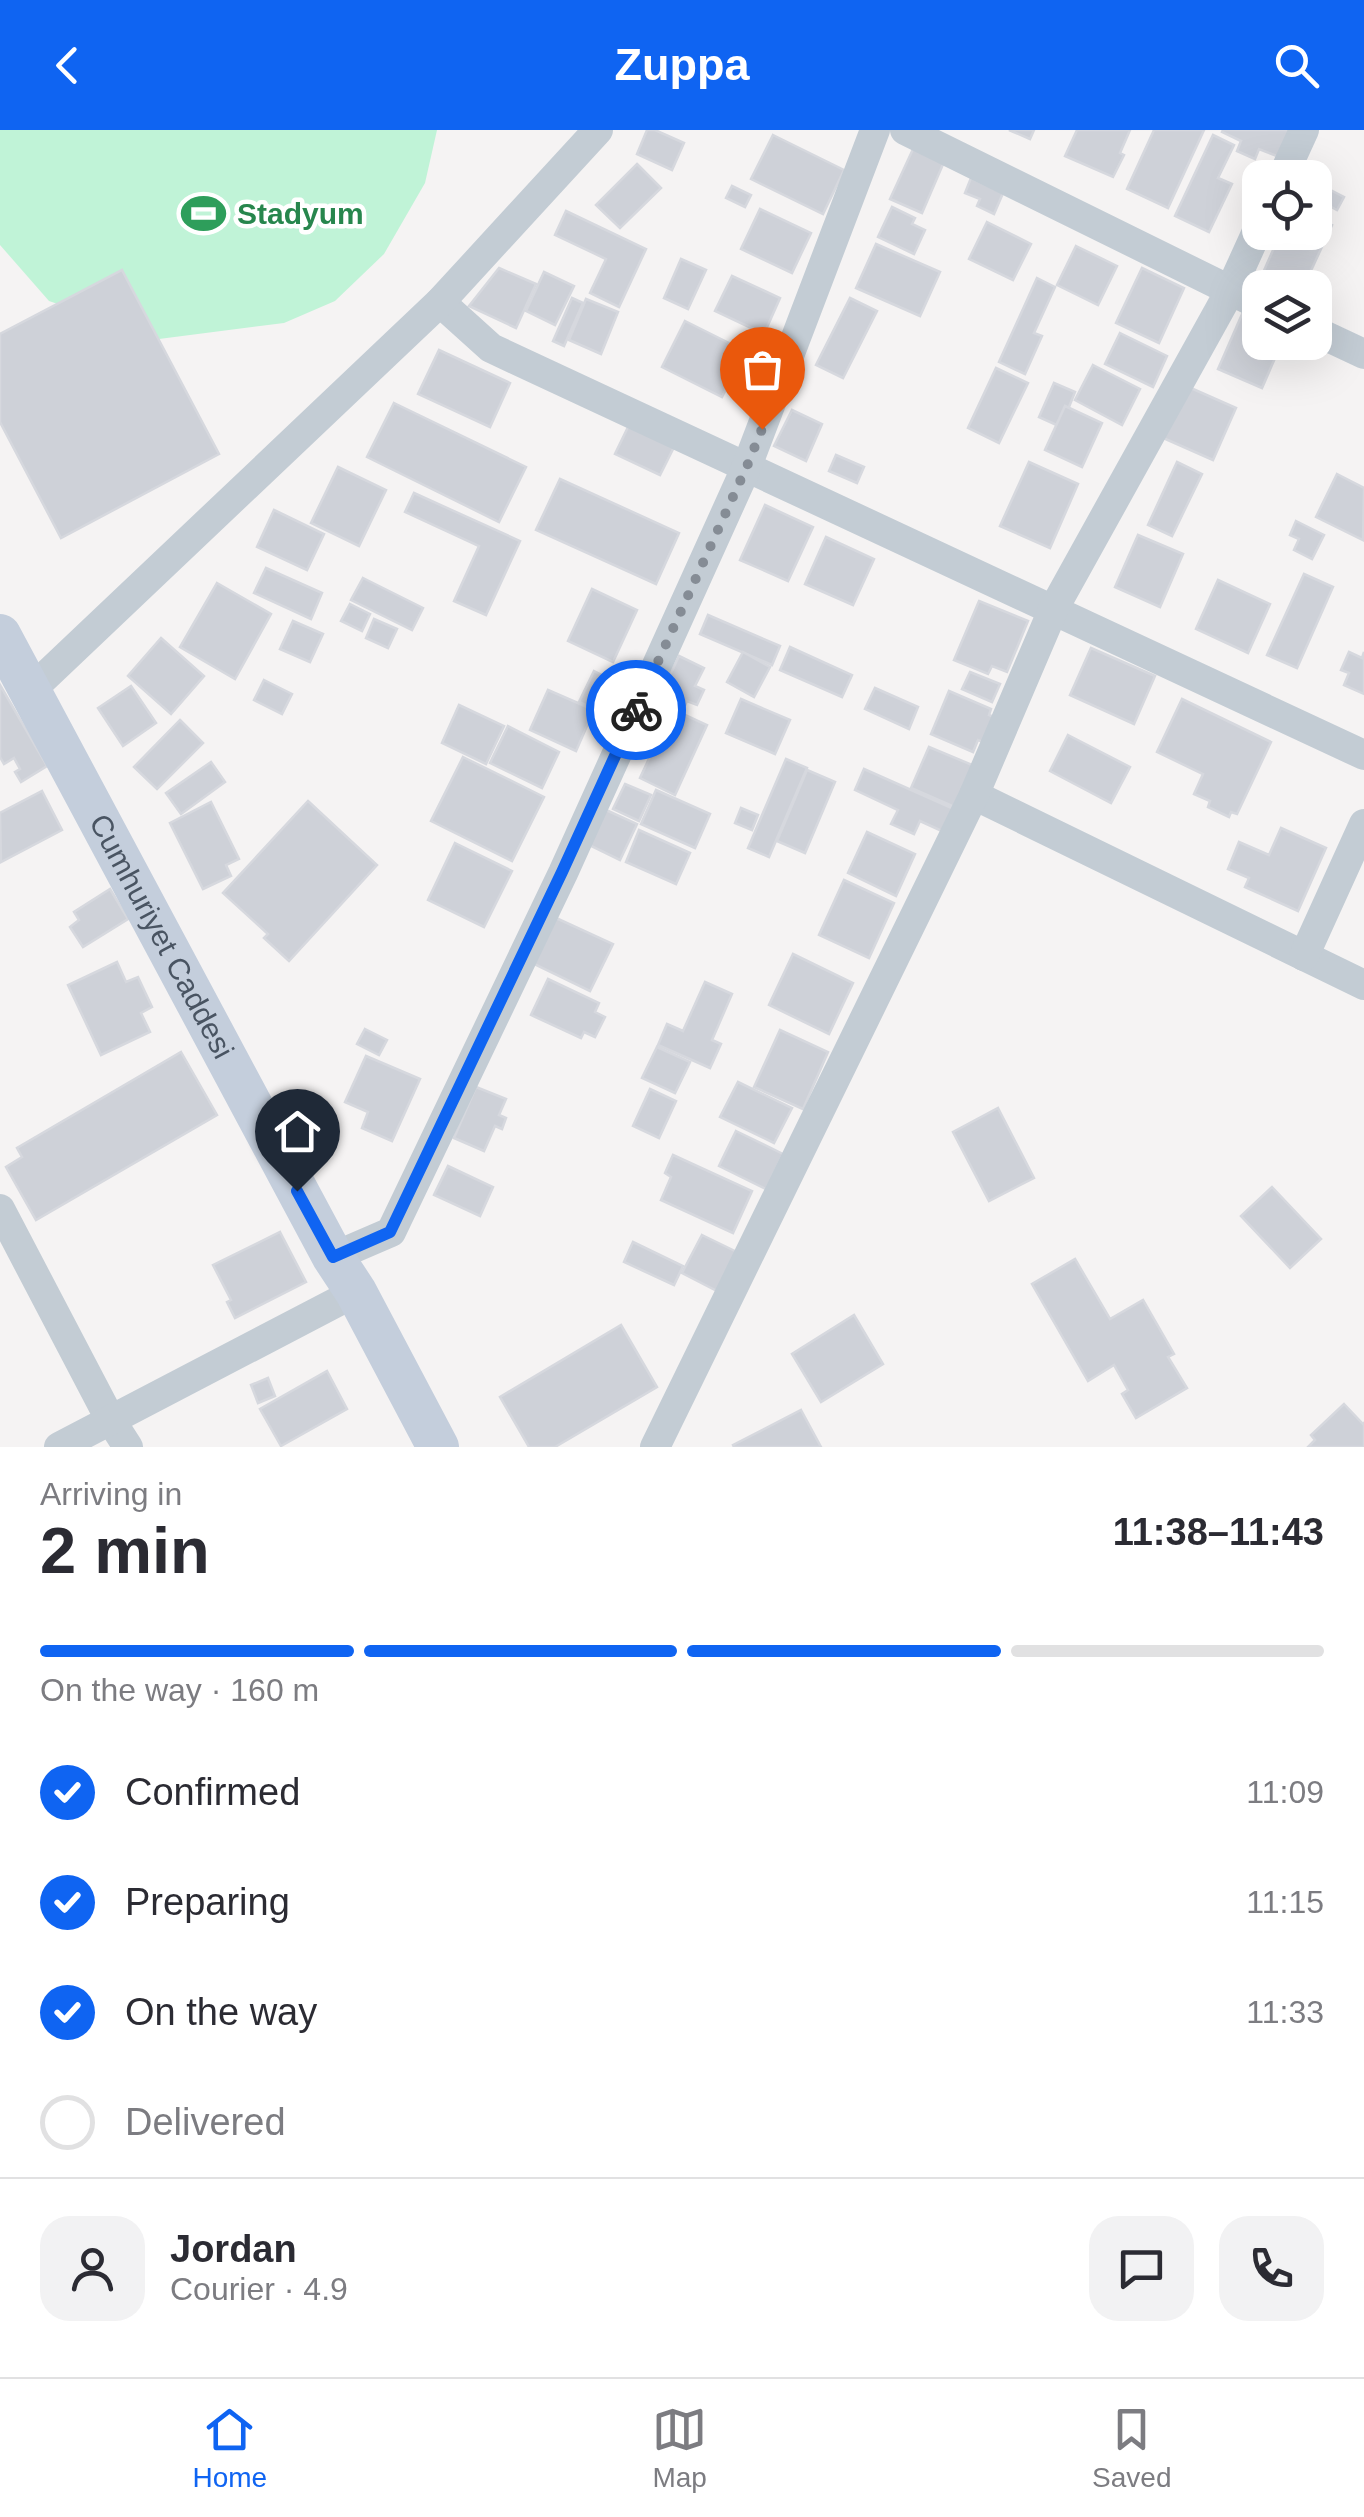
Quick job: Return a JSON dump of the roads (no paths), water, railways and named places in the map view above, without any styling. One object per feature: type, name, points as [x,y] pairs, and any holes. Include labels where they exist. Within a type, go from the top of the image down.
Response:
[{"type":"main road","name":"Cumhuriyet Caddesi","points":[[0,635],[438,1447]]},
{"type":"street","points":[[30,690],[440,302],[598,130]]},
{"type":"street","points":[[333,1257],[390,1232],[562,872],[747,466],[875,130]]},
{"type":"street","points":[[905,130],[1242,297]]},
{"type":"street","points":[[1290,160],[1304,130]]},
{"type":"street","points":[[655,1447],[974,795],[1053,610],[1230,291],[1249,250]]},
{"type":"street","points":[[440,302],[491,348],[1364,755]]},
{"type":"street","points":[[1332,339],[1364,354]]},
{"type":"street","points":[[974,795],[1364,985]]},
{"type":"street","points":[[1304,956],[1364,824]]},
{"type":"street","points":[[0,1209],[128,1447]]},
{"type":"street","points":[[59,1447],[356,1292]]},
{"type":"place","name":"Stadyum","points":[[204,214]]}]
